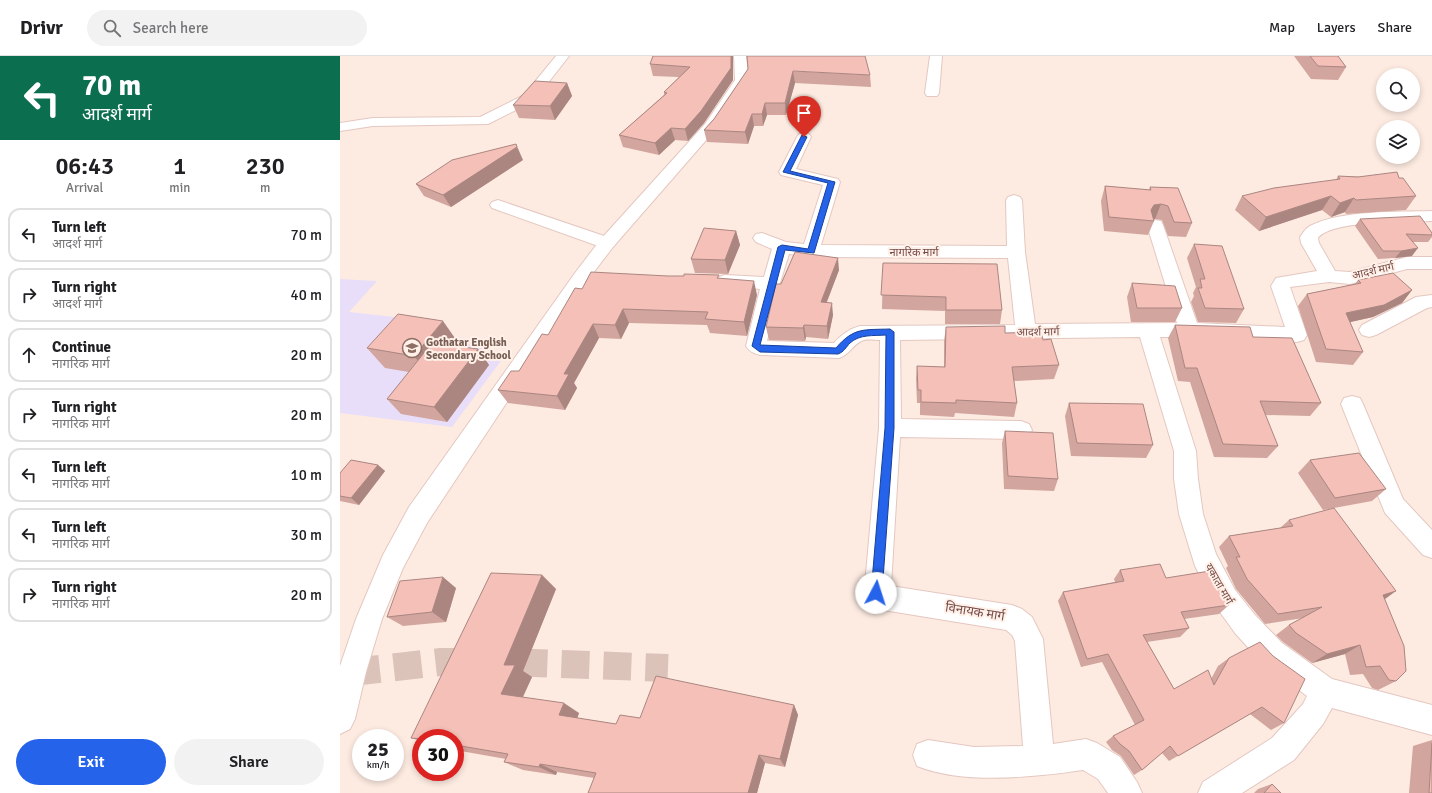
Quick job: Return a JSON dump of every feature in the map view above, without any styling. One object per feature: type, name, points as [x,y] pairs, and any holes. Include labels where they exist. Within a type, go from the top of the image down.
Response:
[{"type":"street","points":[[340,127],[373,122],[482,121],[529,98],[563,56]]},
{"type":"street","points":[[341,711],[369,619],[392,563],[418,515],[582,277],[608,243],[710,127],[742,80],[740,56]]},
{"type":"street","points":[[932,93],[936,56]]},
{"type":"street","points":[[804,137],[787,172],[832,182],[811,252]]},
{"type":"street","points":[[1014,200],[1016,252],[1026,332]]},
{"type":"street","points":[[498,205],[608,243]]},
{"type":"street","points":[[1329,276],[1310,243],[1309,237],[1315,230],[1337,223],[1383,218],[1432,216]]},
{"type":"street","points":[[1155,225],[1189,330]]},
{"type":"street","name":"नागरिक मार्ग","points":[[762,238],[782,247],[811,252],[1016,252]]},
{"type":"street","points":[[705,281],[758,282],[770,286],[782,247]]},
{"type":"street","name":"आदर्श मार्ग","points":[[770,286],[756,346],[760,348],[838,351],[847,341],[860,333],[1189,330],[1297,335],[1280,286],[1283,282],[1329,276],[1350,278],[1407,263],[1432,263]]},
{"type":"street","points":[[582,277],[605,277]]},
{"type":"street","points":[[1369,330],[1423,302],[1432,301]]},
{"type":"street","name":"यकाता मार्ग","points":[[1148,331],[1185,451],[1186,479],[1191,514],[1204,558],[1226,599],[1245,624],[1272,653],[1325,692],[1432,720]]},
{"type":"street","name":"विनायक मार्ग","points":[[890,332],[890,428],[877,596],[1012,618],[1022,626],[1029,639],[1039,761]]},
{"type":"street","points":[[1352,404],[1394,506],[1432,547]]},
{"type":"street","points":[[890,428],[1021,430]]},
{"type":"street","points":[[1214,793],[1283,749],[1313,714],[1325,692]]},
{"type":"street","points":[[928,754],[974,762],[1039,761],[1086,754],[1109,768],[1126,793]]},
{"type":"shaded area","name":"Gothatar English Secondary School","points":[[340,279],[377,281],[349,312],[439,322],[431,336],[466,338],[503,358],[452,427],[340,413]]},
{"type":"building","points":[[653,56],[731,56],[731,68],[701,111],[685,129],[671,128],[655,143],[619,135],[667,93],[664,92],[690,67],[650,64]]},
{"type":"building","points":[[747,56],[865,56],[870,75],[793,71],[785,103],[765,103],[762,114],[752,114],[745,132],[704,130],[714,119],[748,69]]},
{"type":"building","points":[[1310,56],[1338,56],[1346,67],[1318,66]]},
{"type":"building","points":[[535,81],[567,83],[550,106],[513,105]]},
{"type":"building","points":[[516,144],[517,147],[443,195],[416,184],[452,160]]},
{"type":"building","points":[[1397,172],[1399,178],[1403,178],[1416,196],[1356,200],[1354,198],[1340,203],[1331,196],[1266,217],[1242,196],[1274,188],[1340,179],[1338,176],[1358,177]]},
{"type":"building","points":[[1105,186],[1151,190],[1150,187],[1178,188],[1192,223],[1174,222],[1168,206],[1161,204],[1154,205],[1151,210],[1154,221],[1109,217]]},
{"type":"building","points":[[1420,216],[1432,235],[1406,234],[1418,248],[1401,251],[1383,251],[1360,219]]},
{"type":"building","points":[[704,228],[736,231],[725,260],[691,259]]},
{"type":"building","points":[[1194,244],[1222,246],[1244,309],[1205,308],[1198,288],[1202,288],[1200,279],[1205,279]]},
{"type":"building","points":[[795,252],[838,258],[821,302],[832,303],[827,326],[804,325],[803,328],[766,327],[776,284],[781,284]]},
{"type":"building","points":[[883,263],[997,264],[1002,310],[946,310],[946,297],[881,295]]},
{"type":"building","points":[[591,272],[668,276],[684,276],[684,274],[719,275],[717,278],[754,281],[744,322],[705,319],[708,312],[623,309],[615,325],[593,324],[564,374],[569,374],[557,396],[498,390],[511,371],[519,371],[542,334],[548,335],[575,288],[582,289]]},
{"type":"building","points":[[1393,273],[1412,290],[1384,305],[1346,313],[1363,352],[1326,349],[1307,294],[1361,283],[1358,280]]},
{"type":"building","points":[[1132,283],[1175,286],[1182,308],[1137,308]]},
{"type":"building","points":[[398,314],[443,321],[414,356],[367,348]]},
{"type":"building","points":[[1175,325],[1250,327],[1253,337],[1292,338],[1321,403],[1260,401],[1278,446],[1223,444],[1197,368],[1185,368]]},
{"type":"building","points":[[1005,326],[1005,333],[1041,332],[1043,340],[1051,339],[1059,365],[1012,367],[1017,403],[956,400],[956,403],[921,402],[921,390],[918,390],[917,366],[945,367],[946,327]]},
{"type":"building","points":[[432,343],[478,349],[434,407],[387,399]]},
{"type":"building","points":[[1069,403],[1143,404],[1153,445],[1077,443]]},
{"type":"building","points":[[1005,431],[1053,433],[1058,479],[1008,476]]},
{"type":"building","points":[[1359,453],[1386,489],[1335,498],[1310,460]]},
{"type":"building","points":[[351,460],[378,465],[351,498],[340,496],[340,473]]},
{"type":"building","points":[[1334,508],[1396,591],[1383,595],[1404,646],[1406,671],[1396,681],[1389,680],[1380,666],[1366,667],[1360,645],[1327,654],[1296,633],[1289,625],[1322,607],[1278,614],[1247,579],[1236,557],[1240,557],[1229,536],[1293,526],[1289,520]]},
{"type":"building","points":[[1160,564],[1166,578],[1210,571],[1229,605],[1181,612],[1189,628],[1143,635],[1174,689],[1208,670],[1214,685],[1229,658],[1260,642],[1273,656],[1305,679],[1284,723],[1262,707],[1178,756],[1170,746],[1142,770],[1129,751],[1113,736],[1144,720],[1108,654],[1087,659],[1063,592],[1124,581],[1120,570]]},
{"type":"building","points":[[491,573],[542,575],[504,665],[515,665],[501,694],[564,703],[559,715],[616,724],[620,715],[640,718],[656,676],[794,705],[780,759],[759,755],[748,793],[588,793],[596,773],[540,764],[539,767],[504,762],[508,754],[464,747],[464,729],[415,729]]},
{"type":"building","points":[[443,577],[432,612],[387,617],[400,581]]},
{"type":"building","points":[[1432,743],[1432,793],[1429,793]]},
{"type":"building","points":[[1272,784],[1281,793],[1264,793]]},
{"type":"tunnel","points":[[352,672],[441,662],[509,662],[668,668]]},
{"type":"place","name":"Gothatar English Secondary School","points":[[412,348]]},
{"type":"route","points":[[804,137],[787,172],[832,182],[811,252],[782,247],[770,286],[756,346],[760,348],[838,351],[847,341],[860,333],[890,332],[890,428],[876,593]]}]
